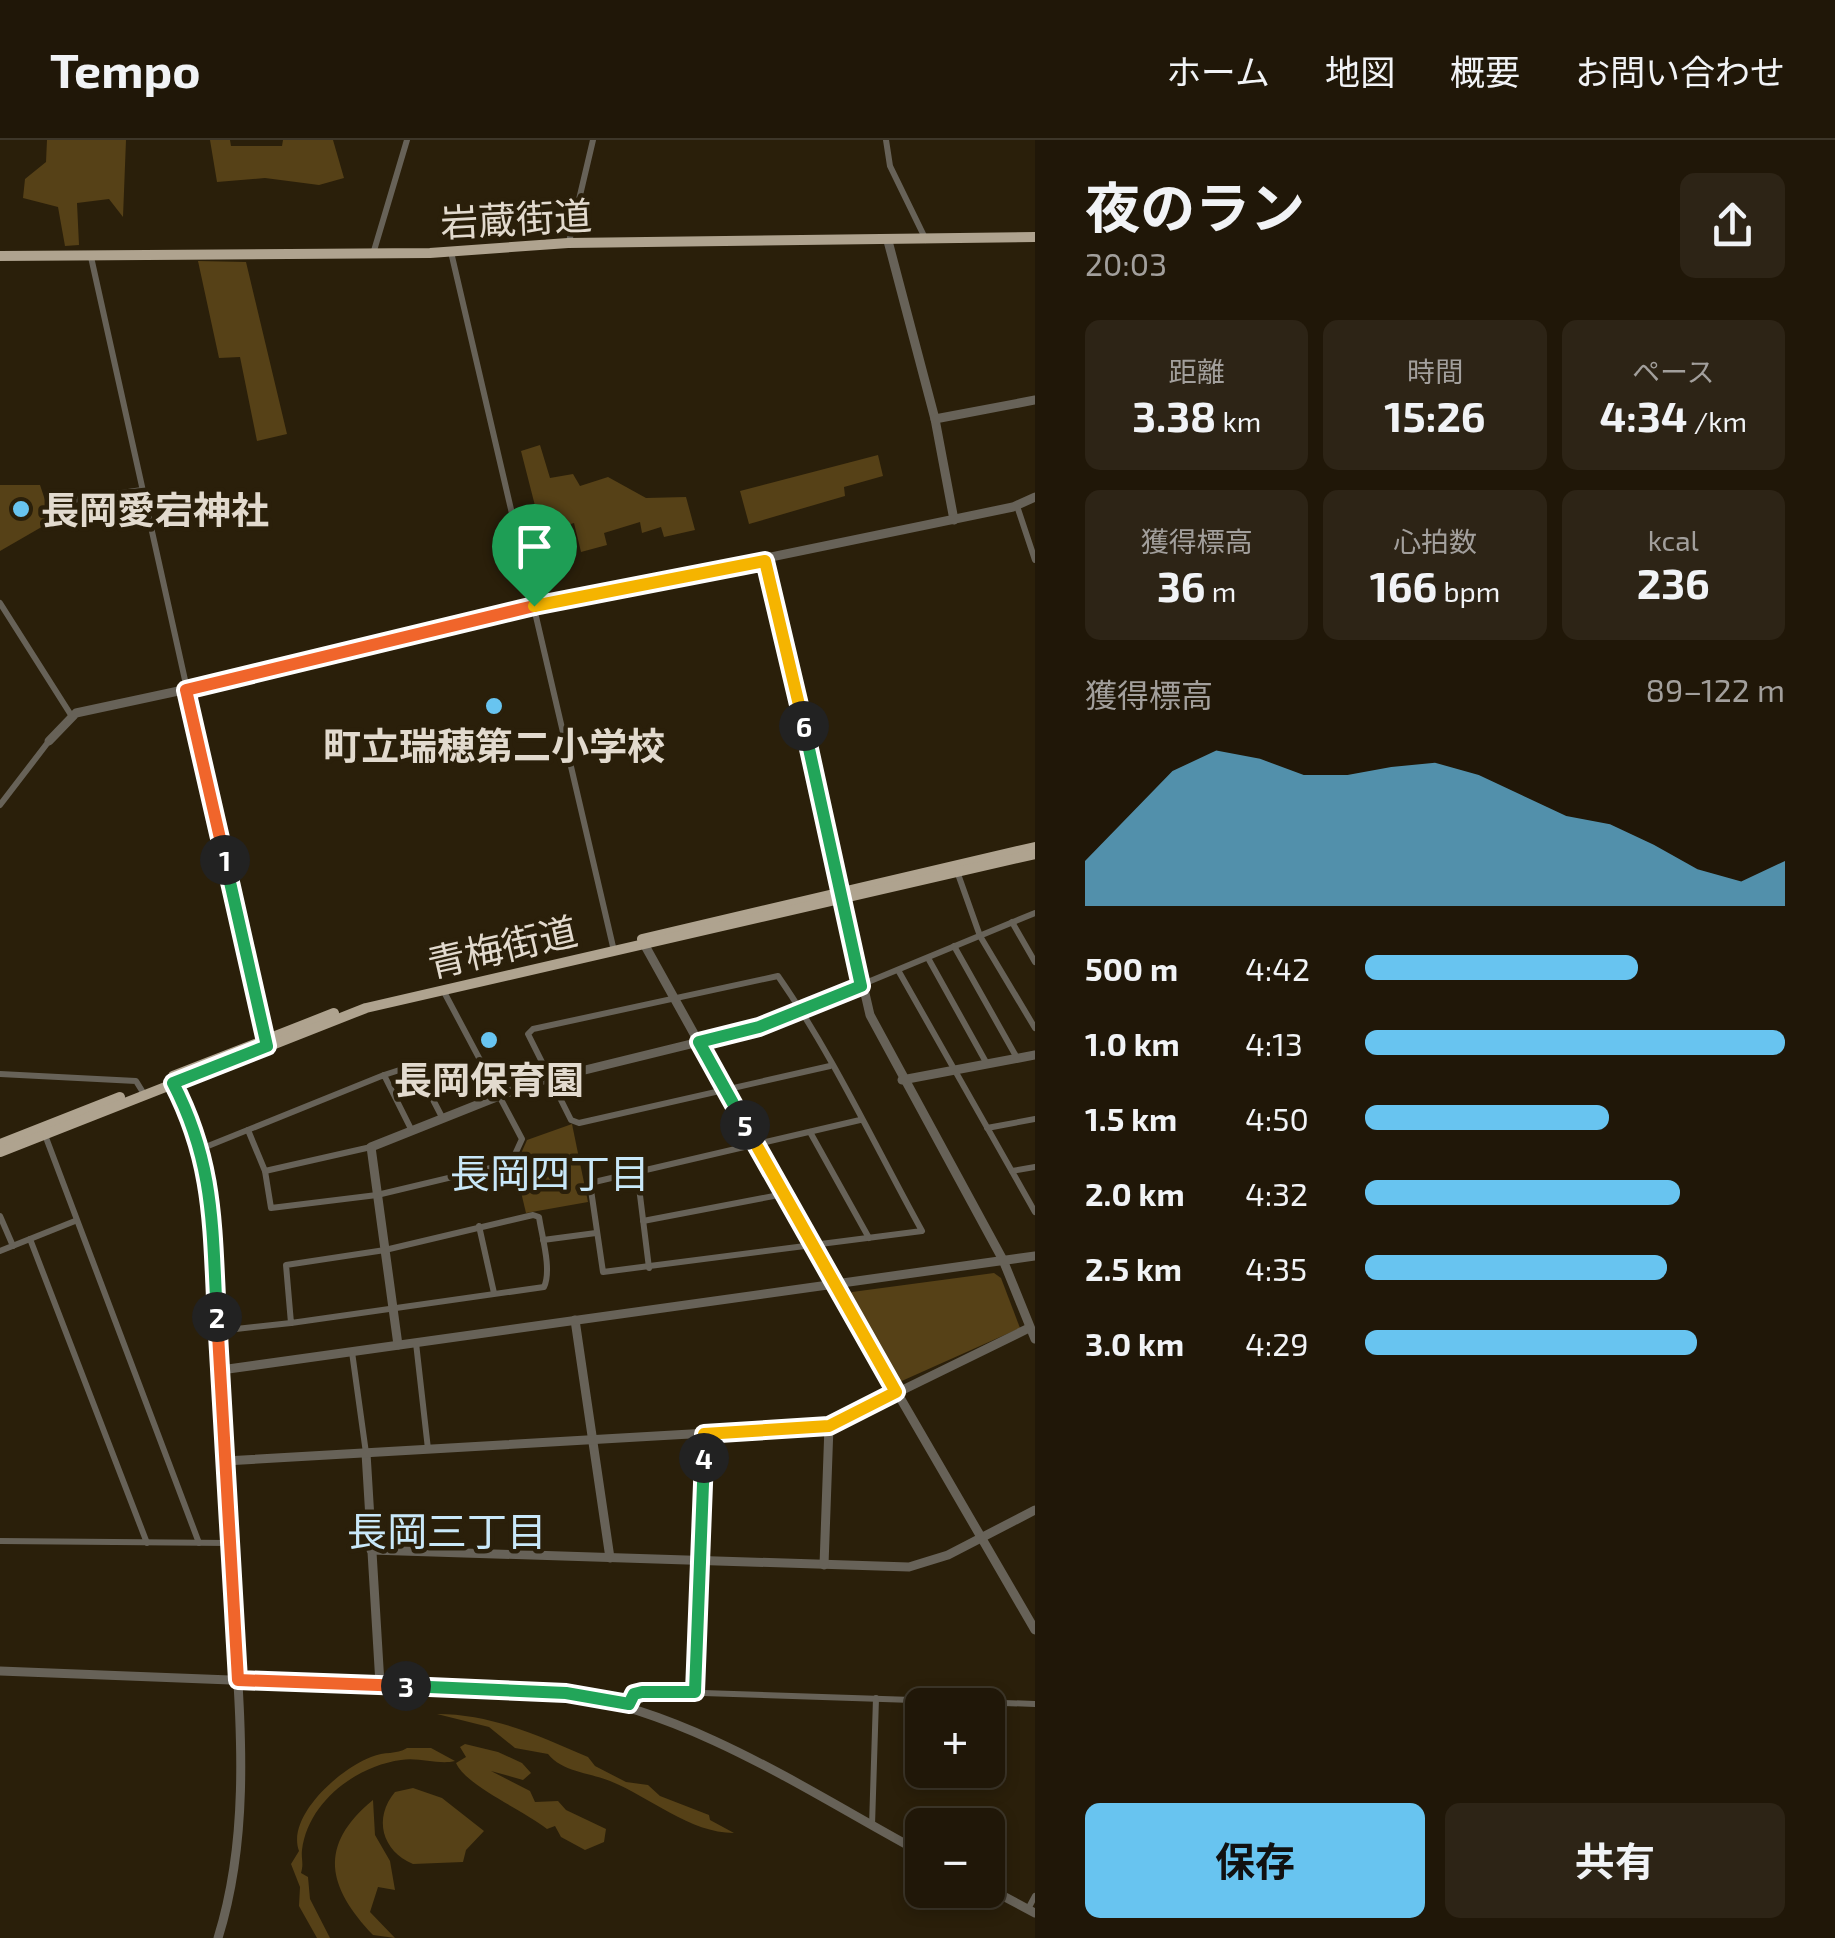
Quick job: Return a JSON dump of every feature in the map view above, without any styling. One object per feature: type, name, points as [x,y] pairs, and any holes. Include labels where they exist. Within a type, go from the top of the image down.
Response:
[{"type":"main road","name":"岩蔵街道","points":[[0,256],[373,254],[812,237],[926,240],[1035,236]]},
{"type":"main road","name":"青梅街道","points":[[840,897],[958,874],[1035,850]]},
{"type":"main road","name":"青梅街道","points":[[0,1144],[373,1001],[1035,850]]},
{"type":"main road","name":"青梅街道","points":[[266,1042],[366,1008],[614,948]]},
{"type":"main road","name":"青梅街道","points":[[0,1152],[143,1091]]},
{"type":"street","points":[[373,254],[407,140]]},
{"type":"street","points":[[568,244],[593,140]]},
{"type":"street","points":[[886,140],[890,166],[926,240]]},
{"type":"street","points":[[888,240],[935,419],[954,520]]},
{"type":"street","points":[[451,252],[614,948]]},
{"type":"street","points":[[90,253],[266,1042]]},
{"type":"street","points":[[935,419],[1035,400]]},
{"type":"street","points":[[59,502],[142,490]]},
{"type":"street","points":[[0,805],[72,715],[534,606],[1017,506],[1035,496]]},
{"type":"street","points":[[1017,506],[1035,560]]},
{"type":"street","points":[[765,561],[840,897],[875,1029],[1003,1260],[1035,1340]]},
{"type":"street","points":[[0,603],[72,715]]},
{"type":"street","points":[[958,874],[980,936],[1035,1028]]},
{"type":"street","points":[[264,1171],[371,1148],[550,1078],[699,1042],[800,1011],[1035,913]]},
{"type":"street","points":[[1012,922],[1035,962]]},
{"type":"street","points":[[644,942],[812,1246],[980,1540],[1032,1617],[1035,1630]]},
{"type":"street","points":[[954,946],[1017,1058]]},
{"type":"street","points":[[928,958],[987,1064]]},
{"type":"street","points":[[898,970],[1035,1212]]},
{"type":"street","points":[[830,1066],[578,1123],[571,1120],[528,1038],[533,1028],[775,975],[800,1011],[922,1230],[603,1272],[590,1183],[860,1120]]},
{"type":"street","points":[[248,1130],[264,1171],[271,1208],[377,1194],[511,1163],[522,1139],[443,990]]},
{"type":"street","points":[[902,1080],[1035,1055]]},
{"type":"street","points":[[203,1148],[414,1065],[443,1119]]},
{"type":"street","points":[[0,1074],[136,1082],[143,1091]]},
{"type":"street","points":[[384,1075],[412,1131]]},
{"type":"street","points":[[172,1080],[203,1148],[210,1189],[238,1680],[242,1806],[232,1884],[218,1938]]},
{"type":"street","points":[[987,1128],[1035,1119]]},
{"type":"street","points":[[810,1132],[869,1238]]},
{"type":"street","points":[[45,1135],[199,1543]]},
{"type":"street","points":[[371,1148],[398,1345]]},
{"type":"street","points":[[1011,1171],[1035,1167]]},
{"type":"street","points":[[636,1172],[649,1268]]},
{"type":"street","points":[[643,1221],[784,1194]]},
{"type":"street","points":[[217,1331],[292,1323],[547,1284],[539,1218],[533,1215],[385,1250],[284,1266],[292,1323]]},
{"type":"street","points":[[0,1216],[13,1246]]},
{"type":"street","points":[[0,1251],[75,1220]]},
{"type":"street","points":[[479,1226],[494,1294]]},
{"type":"street","points":[[543,1240],[596,1232]]},
{"type":"street","points":[[30,1239],[147,1543]]},
{"type":"street","points":[[220,1370],[1035,1256]]},
{"type":"street","points":[[575,1320],[610,1558]]},
{"type":"street","points":[[225,1461],[829,1426],[1028,1328]]},
{"type":"street","points":[[416,1343],[428,1449]]},
{"type":"street","points":[[352,1352],[366,1453],[380,1684]]},
{"type":"street","points":[[824,1565],[829,1426]]},
{"type":"street","points":[[695,1692],[704,1434]]},
{"type":"street","points":[[372,1550],[922,1565],[1035,1510]]},
{"type":"street","points":[[0,1541],[230,1543]]},
{"type":"street","points":[[0,1671],[566,1693],[629,1704],[709,1739],[905,1844]]},
{"type":"street","points":[[629,1704],[634,1694],[642,1692],[1035,1704]]},
{"type":"street","points":[[872,1826],[876,1698]]},
{"type":"street","points":[[1005,1897],[1032,1911],[1035,1896]]},
{"type":"shaded area","points":[[47,140],[126,140],[123,217],[109,199],[77,203],[79,245],[65,246],[58,207],[23,198],[25,179],[46,162]]},
{"type":"shaded area","points":[[210,140],[230,140],[231,146],[282,146],[283,140],[333,140],[344,178],[319,185],[265,178],[217,182]]},
{"type":"shaded area","points":[[198,261],[246,262],[287,434],[257,441],[240,357],[219,358]]},
{"type":"shaded area","points":[[540,445],[550,478],[573,474],[580,486],[608,477],[646,498],[686,497],[695,530],[664,537],[661,527],[642,533],[640,522],[604,533],[607,545],[581,552],[574,523],[542,533],[521,451]]},
{"type":"shaded area","points":[[878,455],[883,476],[844,487],[845,496],[749,524],[740,491]]},
{"type":"shaded area","points":[[0,485],[40,485],[52,521],[0,551]]},
{"type":"shaded area","points":[[572,1124],[588,1202],[526,1213],[515,1167],[527,1140]]},
{"type":"shaded area","points":[[994,1273],[1001,1278],[1020,1328],[895,1384],[848,1297],[852,1292]]},
{"type":"shaded area","points":[[437,1714],[496,1722],[551,1741],[588,1757],[595,1766],[626,1782],[648,1785],[660,1796],[709,1815],[710,1820],[734,1833],[686,1821],[610,1781],[561,1765],[548,1754],[515,1748],[489,1727]]},
{"type":"shaded area","points":[[465,1744],[522,1763],[531,1773],[523,1780],[491,1771],[530,1791],[535,1802],[558,1801],[566,1810],[606,1829],[604,1842],[585,1850],[561,1837],[555,1826],[547,1829],[483,1789],[456,1763],[466,1757],[460,1747]]},
{"type":"shaded area","points":[[407,1748],[431,1748],[455,1761],[401,1760],[367,1770],[351,1778],[324,1802],[306,1833],[301,1873],[308,1877],[310,1899],[330,1938],[317,1938],[299,1906],[300,1887],[291,1864],[299,1851],[301,1823],[319,1795],[345,1771],[371,1757]]},
{"type":"shaded area","points":[[413,1788],[442,1798],[484,1831],[466,1850],[463,1862],[413,1864],[394,1851],[384,1833],[384,1812],[395,1792]]},
{"type":"shaded area","points":[[373,1800],[375,1835],[390,1861],[395,1890],[378,1887],[370,1912],[395,1938],[373,1935],[346,1900],[335,1867],[343,1834]]},
{"type":"place","name":"長岡愛宕神社","points":[[21,509]]},
{"type":"place","name":"町立瑞穂第二小学校","points":[[494,706]]},
{"type":"place","name":"長岡保育園","points":[[489,1040]]},
{"type":"district","name":"長岡四丁目","points":[[550,1172]]},
{"type":"district","name":"長岡三丁目","points":[[447,1530]]},
{"type":"route","points":[[765,561],[861,986],[759,1027],[699,1042],[896,1392],[829,1426],[704,1434],[695,1692],[642,1692],[634,1694],[629,1704],[566,1693],[238,1680],[208,1170],[197,1132],[173,1083],[267,1046],[186,690],[534,606],[765,561]]}]
